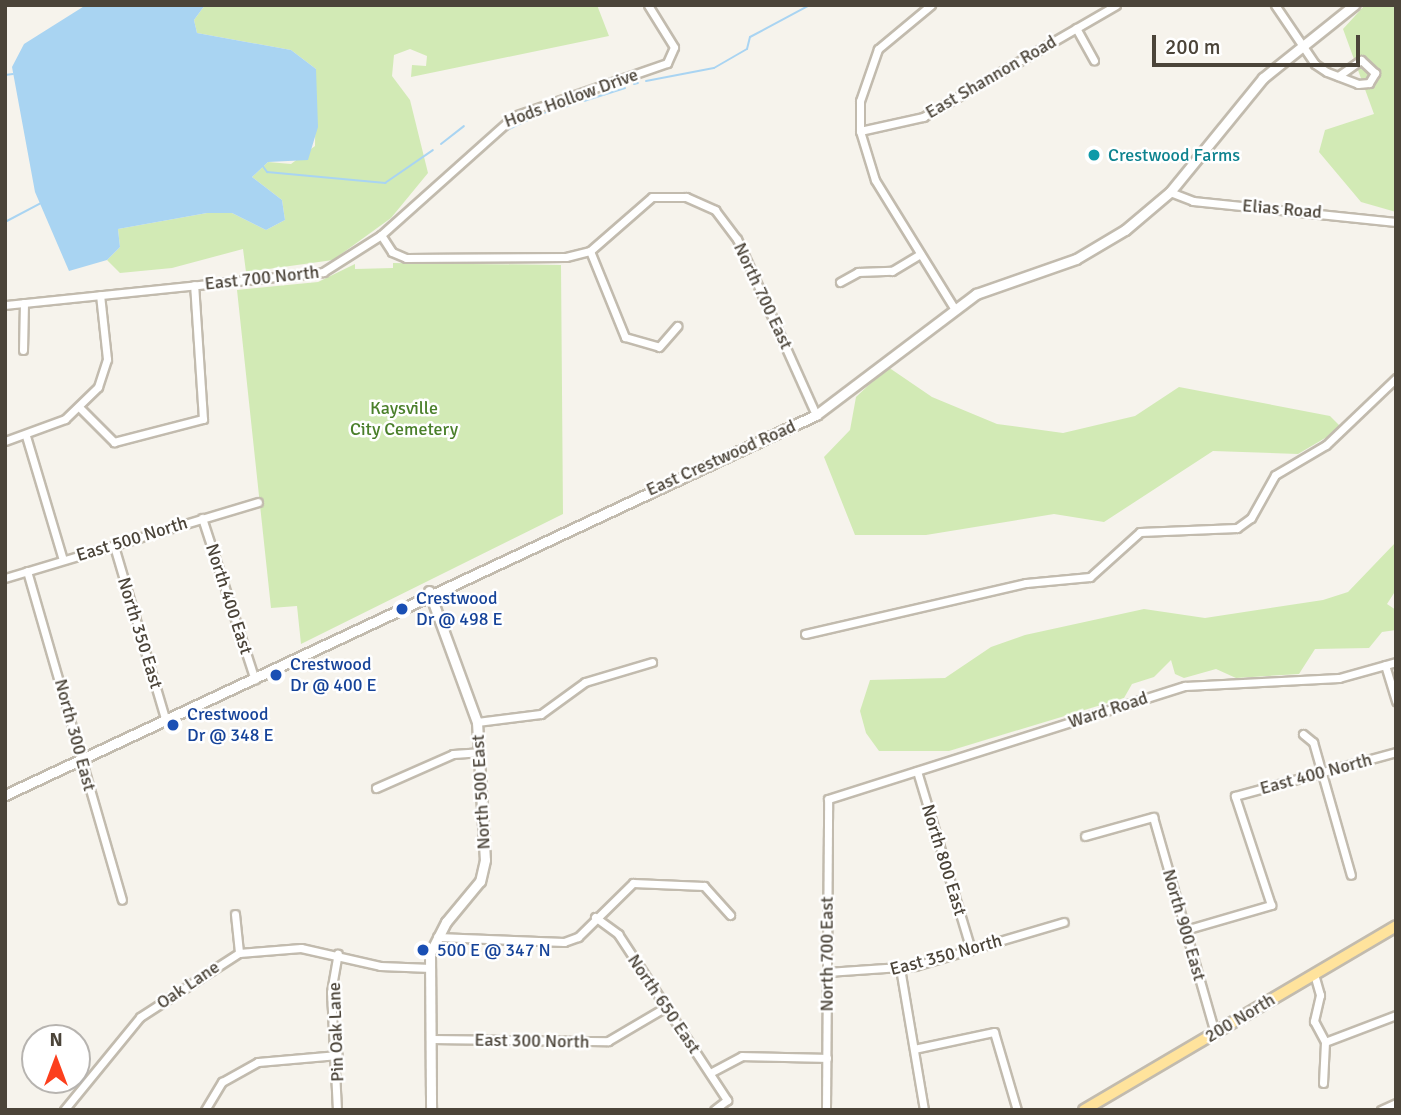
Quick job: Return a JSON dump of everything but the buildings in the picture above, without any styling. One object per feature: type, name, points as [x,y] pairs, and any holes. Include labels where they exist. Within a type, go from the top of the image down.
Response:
[{"type":"main road","name":"200 North","points":[[1084,1110],[1396,926]]},
{"type":"street","name":"Hods Hollow Drive","points":[[381,235],[496,126],[667,63],[673,55],[648,5]]},
{"type":"street","points":[[931,5],[878,49],[860,101],[860,131],[875,180],[954,307]]},
{"type":"street","name":"East Shannon Road","points":[[860,131],[923,117],[1116,5]]},
{"type":"street","points":[[1275,5],[1315,64],[1338,76],[1367,85],[1375,72],[1361,60],[1338,76]]},
{"type":"street","name":"East Crestwood Road","points":[[5,795],[255,680],[429,591],[816,415],[954,307],[1003,280],[1076,259],[1170,192],[1255,87],[1303,43],[1354,5]]},
{"type":"street","points":[[1076,28],[1094,60]]},
{"type":"street","name":"Elias Road","points":[[1170,192],[1193,201],[1396,222]]},
{"type":"street","name":"North 700 East","points":[[590,251],[652,197],[686,197],[715,210],[737,239],[816,415]]},
{"type":"street","points":[[381,235],[392,252],[406,258],[566,257],[590,251],[625,337],[659,347],[677,326]]},
{"type":"street","name":"East 700 North","points":[[5,305],[323,272],[381,235]]},
{"type":"street","points":[[840,282],[858,272],[892,271],[920,254]]},
{"type":"street","points":[[81,409],[114,442],[203,419],[194,285]]},
{"type":"street","points":[[5,441],[26,436],[81,409],[98,387],[107,359],[100,295]]},
{"type":"street","points":[[23,350],[24,303]]},
{"type":"street","points":[[805,634],[1026,583],[1090,577],[1140,532],[1237,528],[1251,518],[1275,475],[1326,445],[1396,378]]},
{"type":"street","points":[[26,436],[63,560]]},
{"type":"street","name":"East 500 North","points":[[5,578],[258,502]]},
{"type":"street","name":"North 400 East","points":[[202,518],[255,680]]},
{"type":"street","name":"North 350 East","points":[[114,545],[166,721]]},
{"type":"street","name":"North 300 East","points":[[27,571],[122,900]]},
{"type":"street","name":"North 500 East","points":[[429,591],[477,722],[480,752],[481,881],[437,937],[430,968],[431,1110]]},
{"type":"street","points":[[477,722],[541,714],[585,682],[652,662]]},
{"type":"street","name":"Ward Road","points":[[828,799],[1185,686],[1260,686],[1396,662]]},
{"type":"street","points":[[1385,665],[1396,701]]},
{"type":"street","points":[[1303,734],[1313,742],[1351,875]]},
{"type":"street","points":[[376,788],[453,754],[480,752]]},
{"type":"street","name":"East 400 North","points":[[1185,930],[1271,905],[1235,796],[1396,752]]},
{"type":"street","name":"North 800 East","points":[[918,771],[971,950]]},
{"type":"street","name":"North 700 East","points":[[826,1110],[822,1058],[827,972],[828,799]]},
{"type":"street","name":"North 900 East","points":[[1085,836],[1153,817],[1215,1033]]},
{"type":"street","points":[[437,937],[564,942],[578,937],[595,917],[633,883],[688,882],[704,886],[730,915]]},
{"type":"street","points":[[235,914],[239,953]]},
{"type":"street","name":"North 650 East","points":[[595,917],[618,934],[710,1073],[743,1056],[822,1058]]},
{"type":"street","name":"East 350 North","points":[[827,972],[900,968],[1064,922]]},
{"type":"street","name":"Oak Lane","points":[[66,1107],[140,1017],[239,953],[280,947],[338,954],[380,966],[430,968]]},
{"type":"street","name":"Pin Oak Lane","points":[[337,1110],[338,1055],[331,992],[338,954]]},
{"type":"street","points":[[900,968],[924,1110]]},
{"type":"street","points":[[1314,974],[1320,995],[1314,1021],[1325,1042],[1323,1083]]},
{"type":"street","name":"East 300 North","points":[[432,1040],[608,1041],[666,1007]]},
{"type":"street","points":[[1325,1042],[1396,1014]]},
{"type":"street","points":[[914,1049],[994,1032],[1017,1110]]},
{"type":"street","points":[[205,1110],[222,1082],[258,1062],[338,1055]]},
{"type":"street","points":[[710,1073],[727,1100],[714,1110]]},
{"type":"street","points":[[1381,1110],[1396,1103]]},
{"type":"green space","points":[[205,5],[597,5],[609,36],[411,77],[412,65],[426,66],[427,56],[410,49],[394,55],[392,76],[410,100],[428,173],[391,218],[333,260],[246,272],[243,249],[172,268],[120,273],[107,260],[120,247],[118,229],[207,213],[232,213],[266,230],[285,220],[282,200],[252,177],[268,162],[291,164],[315,146],[316,69],[291,50],[197,33],[194,20]]},
{"type":"green space","points":[[1365,5],[1396,5],[1396,212],[1361,202],[1319,152],[1325,130],[1374,114],[1343,29]]},
{"type":"green space","name":"Kaysville City Cemetery","points":[[393,263],[561,265],[563,514],[301,644],[297,606],[271,608],[237,290],[318,282],[355,264],[355,269],[393,268]]},
{"type":"green space","points":[[888,367],[932,397],[997,424],[1063,433],[1135,416],[1179,387],[1330,416],[1342,428],[1298,454],[1213,451],[1104,522],[1054,514],[926,535],[855,535],[824,457],[850,430],[856,397]]},
{"type":"green space","points":[[1396,542],[1396,590],[1387,604],[1396,610],[1396,630],[1382,632],[1369,648],[1315,649],[1299,674],[1236,678],[1216,669],[1184,678],[1175,674],[1171,660],[1154,677],[1132,684],[1124,698],[949,751],[879,751],[866,733],[860,711],[870,680],[945,678],[991,647],[1025,635],[1144,609],[1205,618],[1323,600],[1348,592]]},
{"type":"water","points":[[86,5],[205,5],[194,20],[197,33],[291,50],[316,69],[318,127],[308,160],[268,162],[252,177],[282,200],[285,220],[266,230],[232,213],[207,213],[118,229],[120,247],[107,260],[69,271],[35,192],[12,67],[24,44]]},
{"type":"waterway","points":[[646,81],[714,68],[747,49],[750,37],[810,5]]},
{"type":"waterway","points":[[5,75],[13,74]]},
{"type":"waterway","points":[[634,84],[638,83]]},
{"type":"waterway","points":[[584,101],[625,88]]},
{"type":"waterway","points":[[561,108],[577,103]]},
{"type":"waterway","points":[[543,113],[555,110]]},
{"type":"waterway","points":[[499,134],[536,116]]},
{"type":"waterway","points":[[441,144],[464,126]]},
{"type":"waterway","points":[[262,165],[267,172],[385,183],[433,150]]},
{"type":"waterway","points":[[5,222],[41,203]]},
{"type":"place","name":"Crestwood Farms","points":[[1094,155]]},
{"type":"place","name":"Crestwood Dr @ 498 E","points":[[402,609]]},
{"type":"place","name":"Crestwood Dr @ 400 E","points":[[276,675]]},
{"type":"place","name":"Crestwood Dr @ 348 E","points":[[173,725]]},
{"type":"place","name":"500 E @ 347 N","points":[[423,950]]}]
